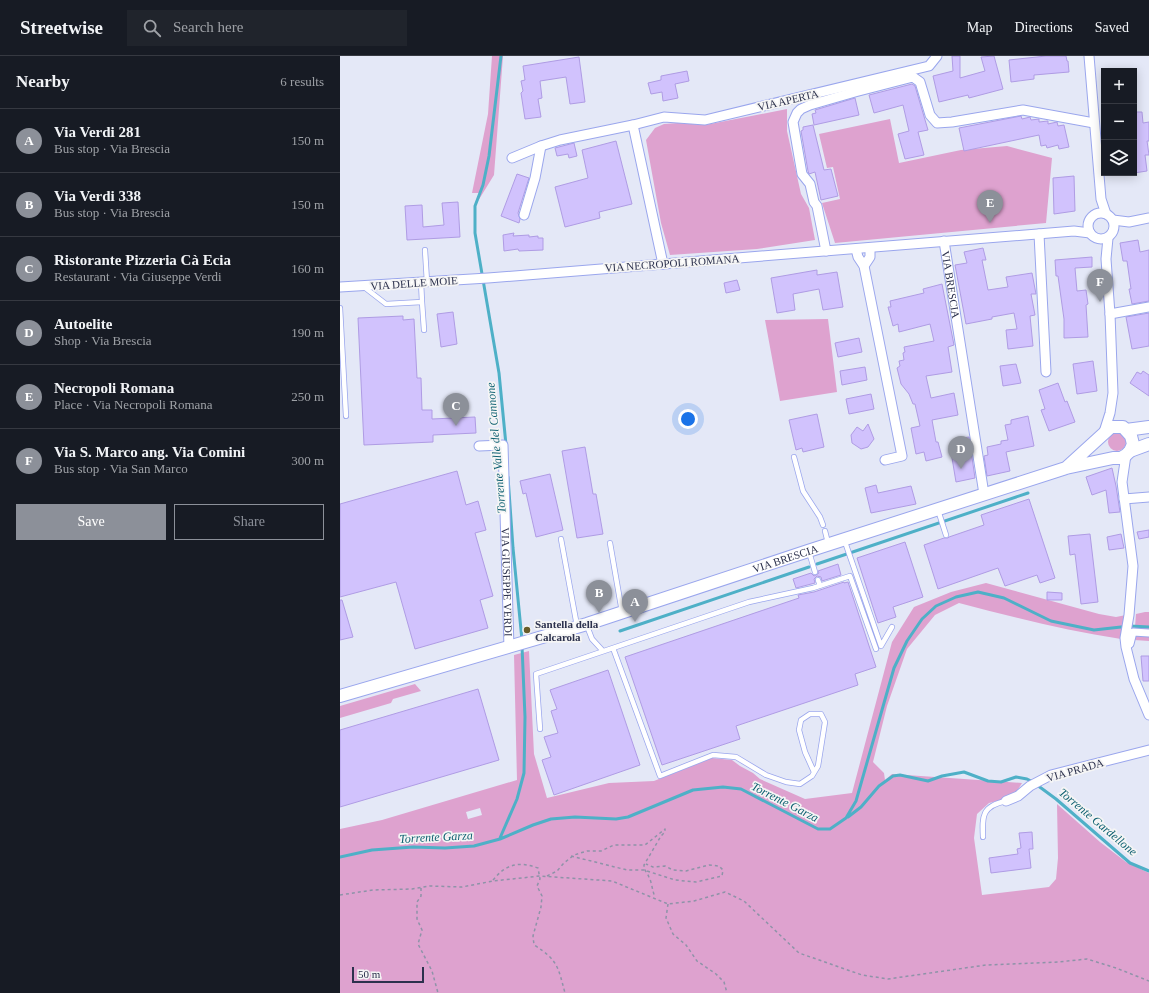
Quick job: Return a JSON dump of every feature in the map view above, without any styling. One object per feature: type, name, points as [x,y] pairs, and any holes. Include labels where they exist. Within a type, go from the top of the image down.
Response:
[{"type":"main road","name":"VIA BRESCIA","points":[[1066,468],[1107,429],[1115,426],[1125,429],[1149,427]]},
{"type":"main road","points":[[1103,434],[1101,439],[1101,447],[1106,454],[1121,456],[1132,440],[1131,436],[1125,429]]},
{"type":"main road","name":"VIA BRESCIA","points":[[579,627],[829,544],[846,544],[939,514],[984,494],[1066,468],[1121,456],[1149,444]]},
{"type":"main road","name":"VIA GIUSEPPE VERDI","points":[[340,696],[579,627]]},
{"type":"street","name":"VIA APERTA","points":[[512,158],[560,140],[664,117],[705,120],[929,66],[937,56]]},
{"type":"street","points":[[1089,56],[1101,199],[1108,220],[1103,238],[1110,314],[1113,392],[1110,413],[1103,434]]},
{"type":"street","name":"VIA APERTA","points":[[826,251],[817,206],[814,202],[810,184],[802,174],[793,122],[797,113],[801,109],[855,92],[913,77],[920,82],[930,115],[937,123],[952,122],[1023,110],[1094,123]]},
{"type":"street","points":[[633,125],[663,264]]},
{"type":"street","points":[[524,215],[535,178],[541,146]]},
{"type":"street","name":"VIA NECROPOLI ROMANA","points":[[1074,230],[1090,221],[1093,216],[1108,220]]},
{"type":"street","points":[[1108,220],[1129,222],[1149,218]]},
{"type":"street","points":[[1090,221],[1088,225],[1090,233],[1093,237],[1103,238]]},
{"type":"street","name":"VIA NECROPOLI ROMANA","points":[[488,278],[870,248],[1074,230],[1090,233]]},
{"type":"street","points":[[1039,234],[1046,372]]},
{"type":"street","name":"VIA BRESCIA","points":[[944,241],[984,494]]},
{"type":"street","points":[[864,266],[870,257],[870,248]]},
{"type":"street","points":[[856,249],[858,257],[864,266],[870,281],[902,456],[885,460]]},
{"type":"street","name":"VIA DELLE MOIE","points":[[340,287],[488,278]]},
{"type":"street","points":[[1110,314],[1149,307]]},
{"type":"street","points":[[1110,413],[1125,429]]},
{"type":"street","name":"VIA GIUSEPPE VERDI","points":[[479,446],[503,444],[518,645]]},
{"type":"street","points":[[1121,456],[1123,472],[1122,482],[1133,566],[1126,642],[1134,679],[1149,715]]},
{"type":"street","points":[[1124,499],[1149,497]]},
{"type":"street","points":[[1126,642],[1130,644],[1133,632],[1149,633]]},
{"type":"street","name":"VIA PRADA","points":[[1006,801],[1018,796],[1030,786],[1051,775],[1149,750]]},
{"type":"lane","points":[[424,330],[422,302],[426,250]]},
{"type":"lane","points":[[363,286],[386,304],[422,302]]},
{"type":"lane","points":[[340,308],[346,416]]},
{"type":"lane","points":[[794,457],[803,491],[820,517],[823,525]]},
{"type":"lane","points":[[939,514],[946,535]]},
{"type":"lane","points":[[825,531],[829,544]]},
{"type":"lane","points":[[561,539],[579,627],[603,651]]},
{"type":"lane","points":[[610,543],[622,612]]},
{"type":"lane","points":[[846,544],[881,646],[892,627]]},
{"type":"lane","points":[[808,551],[815,572]]},
{"type":"lane","points":[[540,729],[536,674],[749,602],[820,586],[850,576],[876,649]]},
{"type":"lane","points":[[818,580],[820,586]]},
{"type":"lane","points":[[613,648],[660,776],[713,755],[736,757],[766,775],[786,782],[800,784],[812,776],[818,766],[825,722],[821,714],[810,714],[801,720],[799,730],[805,752],[814,772]]},
{"type":"lane","points":[[983,837],[983,816],[989,808],[1000,802],[1006,801]]},
{"type":"path","points":[[546,876],[557,871],[571,856],[587,851],[601,851],[614,845],[645,845],[664,830],[666,832],[661,836],[646,864],[644,865],[644,870],[650,878],[656,898]]},
{"type":"path","points":[[571,856],[628,870],[644,870],[675,880],[696,882],[722,876],[722,870],[719,866],[709,864],[686,871],[673,870],[665,866],[653,867],[646,864]]},
{"type":"path","points":[[493,881],[505,868],[516,865],[527,865],[538,868],[540,879],[537,886],[542,896],[541,907],[533,936],[534,946],[544,952],[555,962],[565,993]]},
{"type":"path","points":[[340,895],[373,890],[412,889],[430,886],[462,887],[493,881],[540,876],[612,881],[668,904],[694,901],[725,892],[744,901],[799,953],[862,975],[888,979],[986,965],[1058,962],[1087,959],[1116,968],[1149,981]]},
{"type":"path","points":[[421,888],[422,896],[417,902],[417,919],[422,930],[418,944],[432,970],[438,993]]},
{"type":"path","points":[[668,904],[666,918],[673,934],[686,944],[697,961],[716,974],[724,982],[726,993]]},
{"type":"shaded area","points":[[492,56],[503,56],[494,175],[478,201],[479,193],[472,193],[488,114]]},
{"type":"shaded area","points":[[787,109],[787,131],[801,194],[809,208],[815,240],[757,249],[670,255],[661,223],[646,140],[655,128],[664,124],[678,123],[705,125]]},
{"type":"shaded area","points":[[890,119],[899,163],[961,150],[1007,146],[1052,158],[1046,223],[835,243],[822,203],[840,199],[833,167],[827,168],[819,134]]},
{"type":"shaded area","points":[[828,319],[837,392],[780,401],[765,320]]},
{"type":"shaded area","points":[[1117,433],[1123,436],[1126,442],[1123,448],[1117,451],[1111,448],[1108,442],[1111,436]]},
{"type":"shaded area","points":[[986,583],[1099,614],[1116,617],[1126,615],[1121,639],[1060,628],[959,603],[935,615],[907,649],[887,706],[873,762],[884,773],[885,780],[892,774],[1022,783],[1017,791],[1006,799],[989,803],[977,814],[974,838],[982,895],[1049,887],[1056,879],[1058,858],[1057,804],[1100,842],[1126,862],[1149,873],[1149,993],[340,993],[340,829],[382,820],[517,780],[514,655],[529,651],[534,754],[547,798],[609,783],[654,781],[712,758],[732,760],[760,779],[805,799],[852,793],[892,642],[914,607],[951,592]],"holes":[[[480,808],[482,815],[468,819],[466,812]]]},
{"type":"shaded area","points":[[1149,612],[1149,641],[1134,640],[1136,614]]},
{"type":"shaded area","points":[[415,684],[421,691],[393,699],[391,703],[340,718],[340,706]]},
{"type":"building","points":[[952,56],[960,56],[960,78],[985,71],[981,57],[994,56],[1003,89],[969,98],[968,95],[939,102],[933,76],[953,71]]},
{"type":"building","points":[[1046,56],[1066,56],[1069,72],[1034,75],[1034,79],[1011,82],[1009,60]]},
{"type":"building","points":[[579,57],[585,102],[570,104],[566,77],[540,81],[542,98],[538,99],[541,117],[525,119],[521,93],[523,91],[521,81],[525,80],[523,66]]},
{"type":"building","points":[[687,71],[689,81],[675,84],[678,98],[663,101],[662,92],[651,94],[648,83],[661,80],[661,76]]},
{"type":"building","points":[[912,84],[915,86],[928,130],[918,132],[924,155],[905,159],[898,134],[909,131],[903,105],[874,113],[869,95]]},
{"type":"building","points":[[855,98],[859,115],[814,125],[812,114],[816,113],[815,110]]},
{"type":"building","points":[[1137,112],[1142,112],[1143,123],[1149,122],[1149,141],[1147,141],[1149,155],[1145,155],[1147,171],[1137,173]]},
{"type":"building","points":[[1021,116],[1022,119],[1030,117],[1031,120],[1039,119],[1039,122],[1048,121],[1048,124],[1057,122],[1058,126],[1064,125],[1069,147],[1059,149],[1058,145],[1047,148],[1046,145],[1041,146],[1039,135],[964,151],[959,128]]},
{"type":"building","points":[[813,125],[824,170],[831,169],[838,196],[821,200],[815,172],[809,174],[808,171],[801,131],[803,130],[803,127]]},
{"type":"building","points":[[616,141],[632,204],[599,212],[600,218],[565,227],[555,187],[588,178],[582,150]]},
{"type":"building","points":[[574,143],[577,156],[569,158],[568,154],[557,156],[555,148]]},
{"type":"building","points":[[517,174],[529,178],[518,213],[520,219],[519,223],[501,216]]},
{"type":"building","points":[[1074,176],[1075,211],[1054,214],[1053,178]]},
{"type":"building","points":[[458,202],[460,237],[407,240],[405,206],[422,205],[423,227],[444,225],[442,203]]},
{"type":"building","points":[[514,233],[513,236],[529,235],[529,237],[538,236],[538,238],[543,238],[543,250],[519,251],[518,249],[504,251],[503,235]]},
{"type":"building","points":[[1138,240],[1140,252],[1149,250],[1149,301],[1132,304],[1129,289],[1131,289],[1127,261],[1123,261],[1120,243]]},
{"type":"building","points":[[983,248],[986,260],[982,260],[988,290],[1008,287],[1006,277],[1032,273],[1036,294],[1031,294],[1035,315],[1030,316],[1033,346],[1008,349],[1006,330],[1017,329],[1014,313],[966,324],[955,265],[967,263],[964,252]]},
{"type":"building","points":[[1092,257],[1092,267],[1075,268],[1077,291],[1086,290],[1088,304],[1086,305],[1088,337],[1064,338],[1064,319],[1058,276],[1056,276],[1055,260]]},
{"type":"building","points":[[817,270],[817,275],[837,272],[843,307],[823,310],[819,289],[793,294],[795,310],[777,313],[771,278]]},
{"type":"building","points":[[737,280],[740,290],[726,293],[724,283]]},
{"type":"building","points":[[942,284],[954,345],[948,347],[952,372],[926,376],[931,398],[954,393],[958,415],[932,420],[936,442],[938,442],[942,457],[926,461],[924,452],[916,454],[911,428],[920,426],[915,404],[913,404],[909,394],[901,384],[897,368],[900,366],[899,361],[904,360],[904,347],[934,341],[930,324],[899,332],[898,324],[893,326],[888,307],[891,307],[890,301],[924,293],[923,289]]},
{"type":"building","points":[[453,312],[457,344],[441,347],[437,314]]},
{"type":"building","points":[[1149,313],[1149,346],[1132,349],[1126,317]]},
{"type":"building","points":[[403,316],[403,320],[414,319],[417,378],[421,378],[422,410],[432,410],[432,419],[475,417],[476,433],[433,435],[433,442],[364,445],[358,318]]},
{"type":"building","points":[[859,338],[862,352],[838,357],[835,343]]},
{"type":"building","points":[[1093,361],[1097,391],[1077,394],[1073,364]]},
{"type":"building","points":[[1016,364],[1021,383],[1003,386],[1000,366]]},
{"type":"building","points":[[865,367],[867,380],[842,385],[840,371]]},
{"type":"building","points":[[1143,371],[1149,375],[1149,396],[1130,383],[1137,372],[1141,374]]},
{"type":"building","points":[[1058,383],[1075,422],[1049,431],[1041,410],[1045,409],[1039,390]]},
{"type":"building","points":[[871,394],[874,409],[849,414],[846,399]]},
{"type":"building","points":[[817,414],[824,447],[803,452],[802,448],[796,450],[789,420]]},
{"type":"building","points":[[1028,416],[1034,446],[1006,452],[1010,471],[987,476],[984,456],[988,455],[987,447],[1001,444],[1001,441],[1008,440],[1005,425],[1011,424],[1011,420]]},
{"type":"building","points":[[868,424],[874,439],[868,447],[861,449],[852,443],[851,435],[857,427],[863,431]]},
{"type":"building","points":[[969,437],[975,478],[956,482],[951,452],[964,450],[962,438]]},
{"type":"building","points":[[585,447],[593,494],[596,494],[603,534],[577,538],[562,451]]},
{"type":"building","points":[[1112,468],[1120,512],[1109,513],[1106,490],[1092,495],[1086,477]]},
{"type":"building","points":[[457,471],[466,505],[478,501],[486,530],[475,533],[493,596],[480,600],[488,628],[415,649],[396,582],[340,597],[340,504]]},
{"type":"building","points":[[550,474],[563,530],[536,537],[526,493],[523,494],[520,481]]},
{"type":"building","points":[[876,485],[878,493],[911,486],[916,504],[871,513],[865,488]]},
{"type":"building","points":[[1029,499],[1055,578],[1040,583],[1037,575],[1005,586],[998,568],[938,589],[924,545],[984,525],[981,515]]},
{"type":"building","points":[[1149,530],[1149,537],[1139,539],[1137,532]]},
{"type":"building","points":[[1090,534],[1098,602],[1081,604],[1075,554],[1070,555],[1068,536]]},
{"type":"building","points":[[1121,534],[1124,548],[1109,550],[1107,537]]},
{"type":"building","points":[[905,542],[923,597],[893,607],[896,617],[878,623],[857,558]]},
{"type":"building","points":[[838,564],[841,575],[822,581],[821,577],[817,576],[814,579],[815,583],[796,588],[793,579],[811,573],[814,576],[819,573],[818,571]]},
{"type":"building","points":[[848,582],[876,667],[855,674],[858,685],[736,726],[740,739],[662,765],[625,657],[799,598],[798,595],[814,592]]},
{"type":"building","points":[[1047,592],[1062,593],[1062,600],[1047,600]]},
{"type":"building","points":[[340,600],[342,600],[353,637],[340,640]]},
{"type":"building","points":[[1141,656],[1149,656],[1149,681],[1143,681]]},
{"type":"building","points":[[608,670],[640,765],[554,795],[542,760],[551,757],[544,737],[558,733],[551,711],[557,709],[550,690]]},
{"type":"building","points":[[478,689],[499,760],[340,807],[340,730]]},
{"type":"building","points":[[1032,832],[1033,849],[1029,849],[1031,868],[991,873],[989,858],[1018,854],[1017,849],[1021,848],[1019,833]]},
{"type":"waterway","name":"Torrente Valle del Cannone","points":[[501,56],[489,156],[483,185],[475,206],[475,233],[499,373],[506,445]]},
{"type":"waterway","name":"Torrente Valle del Cannone","points":[[508,477],[522,640]]},
{"type":"waterway","points":[[817,564],[1028,493]]},
{"type":"waterway","points":[[620,631],[809,567]]},
{"type":"waterway","name":"Torrente Garza","points":[[340,857],[372,850],[413,847],[445,848],[474,846],[500,839],[551,819],[575,817],[616,819],[628,817],[693,790],[723,787],[741,789],[818,829],[830,829],[846,818],[856,801],[894,668],[907,641],[922,619],[936,606],[956,597],[978,592],[1004,598],[1051,621],[1094,630],[1130,626],[1149,627]]},
{"type":"waterway","name":"Torrente Valle del Cannone","points":[[500,838],[517,799],[524,773],[525,717],[522,646]]},
{"type":"waterway","name":"Torrente Gardellone","points":[[848,817],[861,807],[879,786],[893,776],[900,775],[928,781],[942,776],[964,772],[988,781],[1001,782],[1016,777],[1033,782]]},
{"type":"waterway","name":"Torrente Gardellone","points":[[1037,785],[1056,799],[1130,863],[1149,871]]},
{"type":"place","name":"Necropoli Romana","points":[[990,223]]},
{"type":"place","name":"Via S. Marco ang. Via Comini","points":[[1100,302]]},
{"type":"place","name":"Ristorante Pizzeria Cà Ecia","points":[[456,426]]},
{"type":"place","name":"Autoelite","points":[[961,469]]},
{"type":"place","name":"Via Verdi 338","points":[[599,613]]},
{"type":"place","name":"Via Verdi 281","points":[[635,622]]},
{"type":"place","name":"Santella della Calcarola","points":[[527,630]]}]
